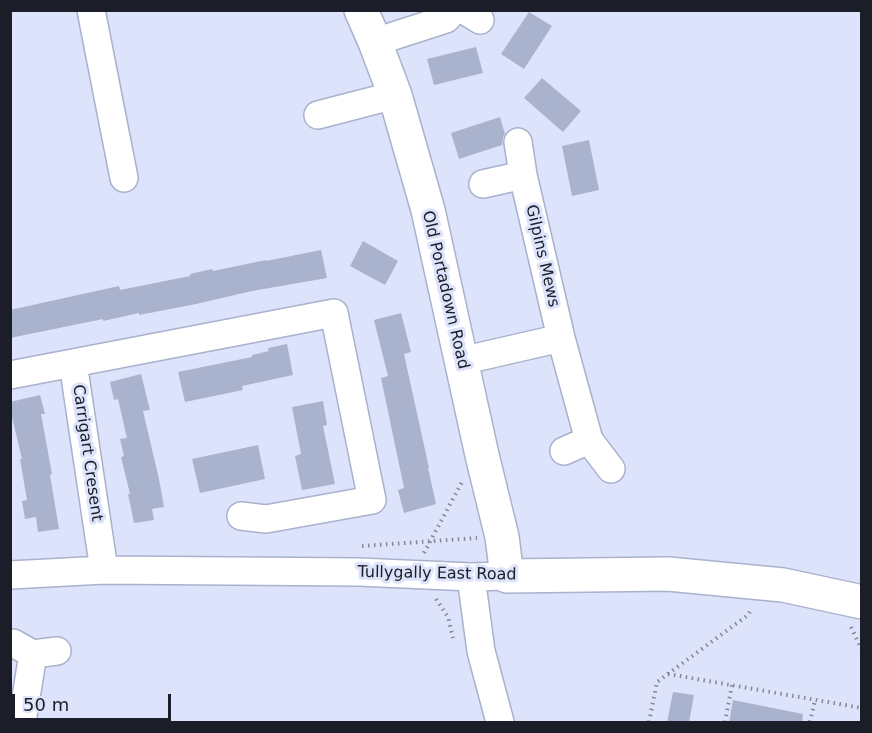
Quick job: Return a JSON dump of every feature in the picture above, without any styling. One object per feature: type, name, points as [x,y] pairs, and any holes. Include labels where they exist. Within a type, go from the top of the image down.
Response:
[{"type":"main road","name":"Old Portadown Road","points":[[361,10],[394,95],[428,210],[501,537],[507,576]]},
{"type":"main road","name":"Tullygally East Road","points":[[507,576],[668,574],[783,585],[861,602]]},
{"type":"street","points":[[91,10],[124,178]]},
{"type":"street","points":[[375,42],[446,19],[454,10]]},
{"type":"street","points":[[318,115],[394,95]]},
{"type":"street","name":"Gilpins Mews","points":[[518,142],[523,175],[561,338],[589,440],[611,469]]},
{"type":"street","points":[[483,184],[523,175]]},
{"type":"street","points":[[73,363],[334,313],[372,500],[266,519],[241,516]]},
{"type":"street","points":[[460,359],[474,358],[561,338]]},
{"type":"street","name":"Carrigart Cresent","points":[[10,375],[73,363],[104,570]]},
{"type":"street","points":[[564,451],[589,440]]},
{"type":"street","name":"Tullygally East Road","points":[[10,575],[104,570],[507,576]]},
{"type":"street","points":[[471,577],[481,651],[500,723]]},
{"type":"street","points":[[22,723],[34,650]]},
{"type":"path","points":[[454,641],[448,617],[419,575],[422,558],[430,541],[467,472],[482,455]]},
{"type":"path","points":[[649,723],[657,682],[748,615],[764,583]]},
{"type":"path","points":[[668,674],[861,708]]},
{"type":"path","points":[[725,723],[732,685]]},
{"type":"path","points":[[810,723],[815,700]]},
{"type":"building","points":[[529,12],[552,26],[524,69],[501,54]]},
{"type":"building","points":[[476,47],[483,73],[434,85],[427,59]]},
{"type":"building","points":[[542,78],[581,111],[563,132],[524,98]]},
{"type":"building","points":[[500,117],[505,134],[502,145],[459,159],[451,133]]},
{"type":"building","points":[[589,140],[599,190],[572,196],[562,146]]},
{"type":"building","points":[[363,241],[398,261],[385,285],[350,266]]},
{"type":"building","points":[[321,250],[327,278],[10,338],[10,310],[119,286],[120,290],[190,276],[190,274],[212,269],[213,271]]},
{"type":"building","points":[[401,313],[411,352],[404,354],[436,504],[404,513],[398,490],[404,488],[381,378],[388,376],[374,320]]},
{"type":"building","points":[[287,344],[293,375],[242,386],[243,390],[185,402],[178,372],[252,357],[252,355],[269,351],[268,348]]},
{"type":"building","points":[[141,374],[150,410],[143,411],[164,507],[152,509],[154,520],[134,523],[121,457],[124,456],[120,439],[127,438],[118,399],[114,400],[110,382]]},
{"type":"building","points":[[40,395],[45,414],[41,414],[59,529],[38,532],[36,517],[25,519],[22,501],[27,500],[20,459],[22,459],[10,402]]},
{"type":"building","points":[[323,401],[327,425],[323,426],[335,484],[302,490],[295,456],[301,454],[292,407]]},
{"type":"building","points":[[258,445],[265,479],[200,493],[192,459]]},
{"type":"building","points":[[673,692],[694,695],[689,723],[667,723]]},
{"type":"building","points":[[733,700],[803,714],[802,723],[729,723]]}]
